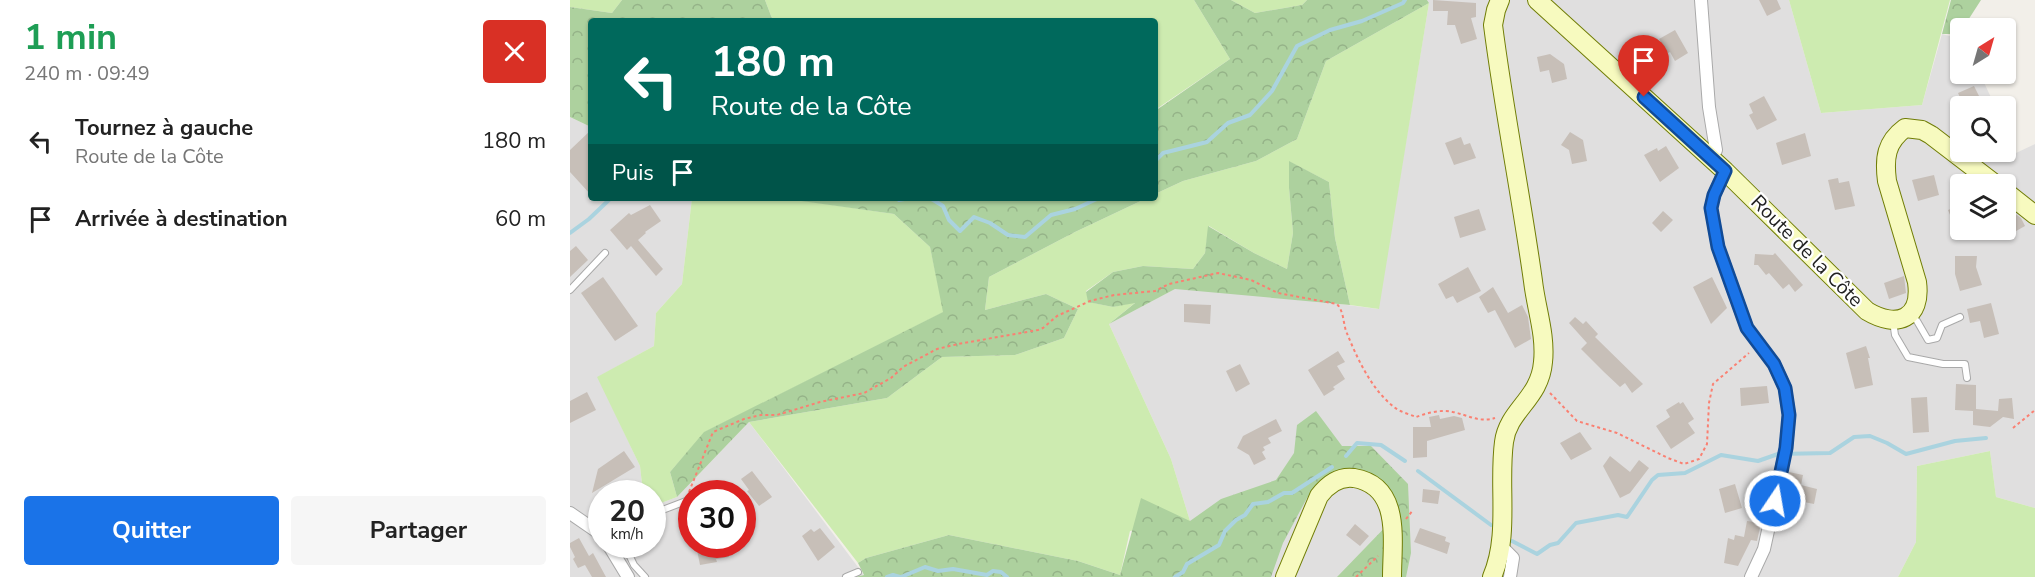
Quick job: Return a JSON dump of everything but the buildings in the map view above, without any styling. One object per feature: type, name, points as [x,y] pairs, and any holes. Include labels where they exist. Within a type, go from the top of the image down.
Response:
[{"type":"street","points":[[1492,577],[1500,546],[1502,460],[1505,435],[1515,415],[1539,383],[1544,342],[1534,293],[1493,25],[1500,0]]},
{"type":"street","name":"Route de la Côte","points":[[1537,0],[1725,171],[1868,311],[1878,318],[1901,317]]},
{"type":"street","points":[[1701,0],[1709,107],[1716,150],[1711,158]]},
{"type":"street","points":[[1901,317],[1914,308],[1919,296],[1917,282],[1887,181],[1885,157],[1891,141],[1905,128],[1922,130],[1981,174]]},
{"type":"street","points":[[1725,171],[1711,208],[1718,247],[1747,328],[1774,364],[1785,388],[1789,415],[1786,448],[1764,549],[1751,577]]},
{"type":"street","points":[[2016,200],[2035,215]]},
{"type":"street","points":[[1285,577],[1319,496],[1325,487],[1347,477],[1370,482],[1386,498],[1391,514],[1392,577]]},
{"type":"street","points":[[570,513],[588,525]]},
{"type":"street","points":[[1500,546],[1513,558],[1510,577]]},
{"type":"street","points":[[616,558],[628,577]]},
{"type":"lane","points":[[570,290],[605,253]]},
{"type":"lane","points":[[1960,317],[1942,325],[1937,338],[1928,340],[1917,321],[1901,317],[1895,335],[1908,357],[1943,364],[1965,364],[1967,378]]},
{"type":"lane","points":[[630,558],[634,566],[645,577]]},
{"type":"lane","points":[[846,577],[858,572]]},
{"type":"path","points":[[694,480],[698,465],[713,432],[744,419],[761,415],[777,415],[820,402],[864,393],[937,349],[1038,330],[1057,316],[1090,302],[1114,295],[1155,291],[1169,284],[1218,273],[1251,280],[1278,293],[1337,304],[1341,308],[1344,325],[1376,389],[1396,408],[1416,417],[1429,412],[1451,411],[1487,421],[1506,415],[1515,415]]},
{"type":"path","points":[[1539,383],[1577,421],[1617,433],[1684,464],[1699,459],[1707,444],[1709,403],[1713,384],[1759,344]]},
{"type":"path","points":[[2013,428],[2035,410]]},
{"type":"path","points":[[1356,577],[1392,544]]},
{"type":"shaded area","points":[[1427,0],[1789,0],[1821,113],[1922,105],[1942,34],[1950,36],[1950,84],[1985,84],[1990,96],[1950,96],[1950,162],[2016,162],[2016,153],[2035,144],[2035,508],[1996,497],[1990,451],[1917,466],[1916,542],[1898,577],[1200,577],[1190,521],[1171,459],[1109,324],[1184,284],[1378,309],[1429,3]]},
{"type":"shaded area","points":[[570,117],[588,126],[588,201],[692,201],[682,284],[656,313],[654,346],[598,377],[640,466],[642,480],[588,480],[588,558],[666,558],[666,501],[678,496],[678,558],[756,558],[756,480],[693,480],[749,422],[864,575],[855,577],[570,577]]},
{"type":"green space","points":[[570,0],[622,0],[612,13],[570,7]]},
{"type":"green space","points":[[622,0],[765,0],[772,18],[588,18],[588,126],[570,117],[570,7],[612,13]]},
{"type":"green space","points":[[765,0],[1194,0],[1230,59],[1158,108],[1158,18],[772,18]]},
{"type":"green space","points":[[1194,0],[1231,0],[1255,13],[1302,5],[1307,0],[1427,0],[1429,3],[1326,61],[1297,139],[1256,161],[1183,181],[1158,193],[1158,109],[1230,59]]},
{"type":"green space","points":[[1231,0],[1307,0],[1302,5],[1255,13]]},
{"type":"green space","points":[[1789,0],[1950,0],[1922,105],[1821,113]]},
{"type":"green space","points":[[1951,0],[1981,0],[1969,18],[1950,18],[1950,34],[1942,34]]},
{"type":"green space","points":[[1429,3],[1379,309],[1350,305],[1335,238],[1329,182],[1290,162],[1289,188],[1293,233],[1287,269],[1254,253],[1209,226],[1205,253],[1193,269],[1143,266],[1113,272],[1086,291],[1089,302],[1113,307],[1136,302],[1109,324],[1171,459],[1190,521],[1130,531],[1120,575],[1078,561],[949,535],[866,558],[858,563],[749,422],[887,398],[942,357],[1015,355],[1064,338],[1078,309],[1046,294],[985,310],[989,277],[1141,201],[1158,201],[1158,193],[1183,181],[1256,161],[1297,139],[1326,61]]},
{"type":"green space","points":[[1289,161],[1329,182],[1335,238],[1350,305],[1175,289],[1109,324],[1135,303],[1113,307],[1088,302],[1086,292],[1113,272],[1143,266],[1193,269],[1205,253],[1208,226],[1287,269],[1293,233]]},
{"type":"green space","points":[[692,201],[805,201],[894,214],[930,247],[944,312],[705,432],[670,472],[677,497],[666,501],[666,480],[642,480],[640,466],[597,377],[654,346],[656,313],[682,284]]},
{"type":"green space","points":[[801,201],[1141,201],[989,277],[985,310],[1046,294],[1078,309],[1064,338],[1015,355],[942,357],[887,398],[749,422],[693,480],[678,480],[677,497],[670,472],[704,432],[943,312],[930,247],[894,214]]},
{"type":"green space","points":[[1316,411],[1342,446],[1371,446],[1408,484],[1411,553],[1406,577],[1337,577],[1395,517],[1387,486],[1327,478],[1307,498],[1283,543],[1271,577],[855,577],[864,575],[858,563],[866,558],[949,535],[1078,561],[1120,575],[1141,498],[1190,521],[1221,499],[1276,480],[1294,453],[1297,425]]},
{"type":"green space","points":[[1990,451],[1996,497],[2035,508],[2035,577],[1898,577],[1916,542],[1917,466]]},
{"type":"waterway","points":[[1158,158],[1163,153],[1207,142],[1228,123],[1250,115],[1272,91],[1297,46],[1330,30],[1362,21],[1403,3],[1405,0]]},
{"type":"waterway","points":[[570,233],[608,201]]},
{"type":"waterway","points":[[935,201],[943,206],[949,220],[960,231],[974,217],[990,223],[1008,235],[1025,237],[1051,215],[1075,209],[1092,201]]},
{"type":"waterway","points":[[1512,541],[1537,554],[1550,545],[1558,543],[1576,523],[1618,515],[1627,517],[1652,480],[1658,475],[1685,473],[1721,455],[1758,461],[1778,454],[1830,453],[1854,437],[1870,436],[1906,454],[1955,441],[1986,438]]},
{"type":"waterway","points":[[1346,456],[1357,443],[1381,445],[1405,461]]},
{"type":"waterway","points":[[1175,577],[1183,572],[1187,564],[1219,545],[1225,531],[1245,515],[1253,504],[1268,502],[1284,493],[1292,493],[1332,467]]},
{"type":"waterway","points":[[1418,471],[1491,525]]},
{"type":"waterway","points":[[901,577],[925,567],[938,571],[953,569],[987,575],[993,571],[1001,572],[1007,577]]},
{"type":"waterway","points":[[887,577],[893,575],[900,577]]},
{"type":"route","points":[[1644,97],[1725,171],[1711,208],[1718,247],[1747,328],[1774,364],[1785,388],[1789,415],[1786,448],[1775,501]]}]
